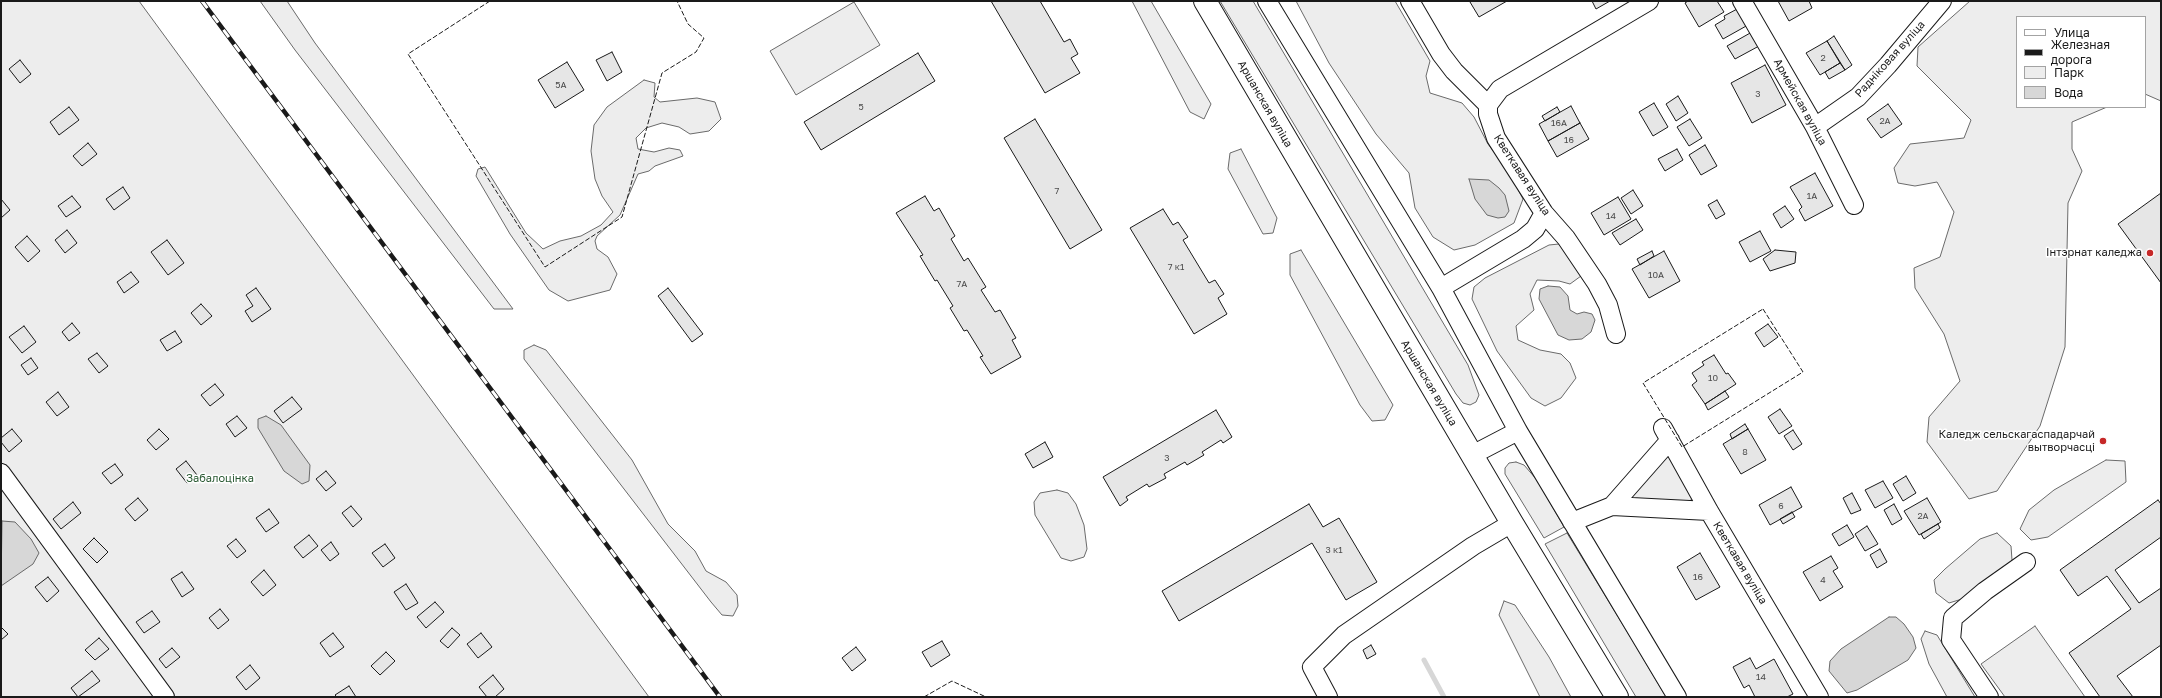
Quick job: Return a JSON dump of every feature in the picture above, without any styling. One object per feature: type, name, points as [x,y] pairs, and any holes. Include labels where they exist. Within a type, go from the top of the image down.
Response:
[{"type":"main road","name":"Аршанская вуліца","points":[[1205,1],[1616,697]]},
{"type":"street","points":[[1267,1],[1441,288],[1518,431],[1677,697]]},
{"type":"street","points":[[1410,1],[1441,54],[1454,71],[1488,106],[1500,89],[1649,1]]},
{"type":"street","name":"Армейская вуліца","points":[[1742,1],[1815,127],[1854,205]]},
{"type":"street","name":"Радніковая вуліца","points":[[1815,127],[1858,97],[1888,65],[1942,1]]},
{"type":"street","name":"Кветкавая вуліца","points":[[1488,106],[1488,114],[1496,138],[1544,213],[1566,238],[1597,284],[1608,305],[1616,334]]},
{"type":"street","points":[[1441,288],[1523,239],[1535,229],[1544,213]]},
{"type":"street","points":[[1472,455],[1518,431]]},
{"type":"street","name":"Кветкавая вуліца","points":[[1612,506],[1666,434],[1709,511],[1819,697]]},
{"type":"street","points":[[1,473],[165,697]]},
{"type":"street","points":[[1572,522],[1612,506],[1709,511]]},
{"type":"street","points":[[1328,697],[1312,667],[1344,635],[1473,546],[1512,523]]},
{"type":"street","points":[[1989,697],[1951,640],[1953,618],[1985,591],[2026,562]]},
{"type":"green space","name":"Забалоцінка","points":[[1,1],[139,1],[649,697],[1,697]]},
{"type":"green space","points":[[260,1],[287,1],[315,43],[513,309],[494,309],[295,50]]},
{"type":"green space","points":[[1132,1],[1151,1],[1211,104],[1204,119],[1190,112]]},
{"type":"green space","points":[[1220,1],[1253,1],[1468,365],[1479,395],[1476,402],[1470,405],[1463,403],[1456,394]]},
{"type":"green space","points":[[1296,1],[1395,1],[1430,61],[1426,76],[1430,93],[1462,103],[1474,117],[1488,144],[1509,172],[1523,199],[1514,223],[1475,245],[1454,250],[1433,237],[1415,208],[1409,173],[1376,134],[1329,63]]},
{"type":"green space","points":[[1970,1],[2161,1],[2161,101],[2146,94],[2146,16],[2016,16],[2016,108],[2105,108],[2072,122],[2072,149],[2082,171],[2068,203],[2065,347],[2040,426],[1997,491],[1969,499],[1927,442],[1929,417],[1960,381],[1944,334],[1915,288],[1914,268],[1940,257],[1954,212],[1937,182],[1915,186],[1898,183],[1894,168],[1910,144],[1964,138],[1971,120],[1917,66],[1918,47]]},
{"type":"green space","points":[[854,2],[880,45],[796,95],[770,51]]},
{"type":"green space","points":[[644,80],[655,83],[654,97],[660,102],[697,98],[715,102],[721,119],[709,131],[690,134],[679,127],[662,123],[646,128],[636,138],[638,149],[654,152],[669,148],[680,150],[683,156],[655,166],[649,171],[638,174],[620,215],[597,236],[595,241],[597,249],[608,257],[617,274],[610,290],[568,301],[549,290],[510,234],[476,176],[478,169],[485,167],[526,233],[543,249],[560,241],[581,236],[601,225],[613,212],[602,196],[595,179],[591,151],[594,125],[607,107]]},
{"type":"green space","points":[[1241,149],[1277,218],[1273,233],[1263,234],[1228,169],[1230,153]]},
{"type":"green space","points":[[1559,244],[1572,258],[1581,276],[1570,284],[1559,281],[1537,280],[1530,294],[1534,310],[1516,326],[1518,340],[1540,350],[1561,354],[1570,363],[1576,378],[1561,398],[1545,406],[1531,398],[1497,351],[1472,299],[1474,287],[1485,278],[1549,245]]},
{"type":"green space","points":[[1301,250],[1393,405],[1385,420],[1372,421],[1360,405],[1290,275],[1290,254]]},
{"type":"green space","points":[[534,345],[546,350],[632,460],[668,524],[695,551],[706,571],[726,582],[737,595],[738,606],[733,616],[722,615],[711,602],[524,359],[524,350]]},
{"type":"green space","points":[[1663,456],[1675,458],[1693,495],[1689,505],[1625,500]]},
{"type":"green space","points":[[2106,460],[2125,461],[2126,482],[2048,537],[2031,540],[2020,529],[2029,510],[2054,490]]},
{"type":"green space","points":[[1516,462],[1524,465],[1537,480],[1564,527],[1544,538],[1505,474],[1505,468],[1509,463]]},
{"type":"green space","points":[[1057,490],[1068,493],[1076,504],[1084,525],[1087,549],[1084,557],[1071,561],[1061,558],[1035,515],[1034,502],[1040,493]]},
{"type":"green space","points":[[1567,533],[1666,697],[1636,697],[1545,544]]},
{"type":"green space","points":[[1997,533],[2011,546],[2012,560],[2002,572],[1962,599],[1949,603],[1936,593],[1934,580],[1945,569],[1980,539]]},
{"type":"green space","points":[[1504,601],[1515,605],[1549,657],[1571,697],[1540,697],[1499,615]]},
{"type":"green space","points":[[2035,626],[2085,697],[2005,697],[1981,664]]},
{"type":"green space","points":[[1925,631],[1937,635],[1975,697],[1947,697],[1929,664],[1921,639]]},
{"type":"water","points":[[1469,179],[1489,180],[1499,188],[1505,195],[1509,211],[1505,217],[1498,218],[1487,215],[1475,199]]},
{"type":"water","points":[[1548,286],[1560,287],[1568,296],[1570,310],[1577,314],[1584,312],[1592,314],[1595,320],[1591,332],[1582,339],[1569,340],[1558,335],[1539,299],[1540,289]]},
{"type":"water","points":[[266,416],[281,425],[310,465],[309,481],[302,484],[284,471],[258,428],[258,419]]},
{"type":"water","points":[[2,521],[15,522],[31,539],[39,553],[33,564],[1,586]]},
{"type":"water","points":[[1889,617],[1896,617],[1904,624],[1913,637],[1916,648],[1908,660],[1857,690],[1847,693],[1829,671],[1830,661],[1841,649]]},
{"type":"building","points":[[991,1],[1040,1],[1064,42],[1070,39],[1078,54],[1071,58],[1080,73],[1045,93]]},
{"type":"building","points":[[1507,1],[1479,17],[1470,2]]},
{"type":"building","points":[[1592,1],[1610,1],[1596,9]]},
{"type":"building","points":[[1688,1],[1717,1],[1724,12],[1699,27],[1685,3]]},
{"type":"building","points":[[1778,1],[1809,1],[1812,8],[1789,21]]},
{"type":"building","points":[[1739,8],[1748,25],[1723,39],[1715,25],[1725,19],[1724,16]]},
{"type":"building","points":[[1752,32],[1759,46],[1735,59],[1727,46]]},
{"type":"building","points":[[1834,36],[1852,65],[1845,70],[1827,41]]},
{"type":"building","points":[[1827,41],[1840,63],[1820,75],[1806,53]]},
{"type":"building","points":[[612,52],[622,72],[607,81],[596,60]]},
{"type":"building","points":[[918,53],[935,81],[821,150],[804,122]]},
{"type":"building","points":[[20,60],[31,74],[20,83],[9,69]]},
{"type":"building","points":[[567,62],[584,90],[555,108],[538,80]]},
{"type":"building","points":[[1840,63],[1845,70],[1829,79],[1825,72]]},
{"type":"building","points":[[1765,65],[1786,105],[1752,123],[1731,83]]},
{"type":"building","points":[[1678,96],[1688,113],[1676,121],[1666,104]]},
{"type":"building","points":[[1654,103],[1668,127],[1653,136],[1639,112]]},
{"type":"building","points":[[1888,104],[1902,124],[1881,138],[1867,119]]},
{"type":"building","points":[[1571,106],[1580,123],[1548,141],[1539,124]]},
{"type":"building","points":[[69,107],[79,120],[59,135],[50,122]]},
{"type":"building","points":[[1557,107],[1560,112],[1545,121],[1542,116]]},
{"type":"building","points":[[1035,119],[1102,230],[1070,249],[1004,138]]},
{"type":"building","points":[[1690,119],[1702,138],[1689,146],[1677,127]]},
{"type":"building","points":[[1580,123],[1589,139],[1557,157],[1548,141]]},
{"type":"building","points":[[88,143],[97,154],[82,166],[73,156]]},
{"type":"building","points":[[1705,145],[1717,166],[1701,175],[1689,155]]},
{"type":"building","points":[[1677,149],[1683,160],[1665,171],[1658,159]]},
{"type":"building","points":[[1815,173],[1833,206],[1805,221],[1799,210],[1802,207],[1790,187]]},
{"type":"building","points":[[123,187],[130,198],[114,210],[106,199]]},
{"type":"building","points":[[1633,190],[1643,206],[1631,214],[1621,198]]},
{"type":"building","name":"Інтэрнат каледжа","points":[[2161,193],[2161,283],[2118,224]]},
{"type":"building","points":[[72,196],[81,207],[66,217],[58,206]]},
{"type":"building","points":[[925,196],[934,211],[939,208],[955,236],[951,239],[964,261],[968,258],[986,287],[981,290],[995,312],[1000,310],[1016,338],[1012,340],[1021,357],[991,374],[980,357],[983,356],[967,330],[964,331],[950,308],[953,306],[937,280],[935,281],[920,256],[923,255],[896,213]]},
{"type":"building","points":[[1618,197],[1631,219],[1604,235],[1591,213]]},
{"type":"building","points":[[1,199],[10,210],[1,218]]},
{"type":"building","points":[[1717,200],[1725,214],[1716,219],[1708,205]]},
{"type":"building","points":[[1785,206],[1794,219],[1781,228],[1773,214]]},
{"type":"building","points":[[1163,209],[1173,225],[1178,222],[1188,237],[1183,240],[1209,283],[1215,280],[1224,294],[1218,298],[1227,314],[1194,334],[1130,228]]},
{"type":"building","points":[[1636,219],[1643,230],[1620,245],[1612,233]]},
{"type":"building","points":[[67,230],[77,243],[65,253],[55,240]]},
{"type":"building","points":[[1760,231],[1771,251],[1750,262],[1739,242]]},
{"type":"building","points":[[27,236],[40,251],[28,262],[15,247]]},
{"type":"building","points":[[167,240],[184,263],[168,275],[151,252]]},
{"type":"building","points":[[1775,250],[1796,252],[1795,263],[1770,271],[1763,259]]},
{"type":"building","points":[[1652,251],[1654,256],[1640,265],[1637,259]]},
{"type":"building","points":[[1664,251],[1680,281],[1649,298],[1632,269]]},
{"type":"building","points":[[131,272],[139,282],[124,293],[117,282]]},
{"type":"building","points":[[256,288],[271,309],[252,322],[245,311],[253,306],[246,295]]},
{"type":"building","points":[[668,288],[703,334],[692,342],[658,296]]},
{"type":"building","points":[[201,304],[212,316],[201,325],[191,313]]},
{"type":"building","points":[[72,323],[80,333],[69,341],[62,332]]},
{"type":"building","points":[[1768,324],[1778,337],[1764,347],[1755,333]]},
{"type":"building","points":[[24,326],[36,342],[22,353],[9,337]]},
{"type":"building","points":[[175,331],[182,342],[167,351],[160,340]]},
{"type":"building","points":[[97,353],[108,366],[99,373],[88,359]]},
{"type":"building","points":[[1714,355],[1726,374],[1728,373],[1736,384],[1705,404],[1692,385],[1697,381],[1692,373],[1704,365],[1702,362]]},
{"type":"building","points":[[31,358],[38,368],[28,375],[21,365]]},
{"type":"building","points":[[215,384],[224,395],[210,406],[201,395]]},
{"type":"building","points":[[1725,391],[1729,397],[1708,410],[1705,404]]},
{"type":"building","points":[[58,392],[69,407],[57,416],[46,402]]},
{"type":"building","points":[[292,397],[302,409],[283,423],[274,411]]},
{"type":"building","points":[[1780,409],[1792,426],[1779,434],[1768,417]]},
{"type":"building","points":[[1216,410],[1232,437],[1223,443],[1221,440],[1202,452],[1204,455],[1187,465],[1185,462],[1164,474],[1166,478],[1149,487],[1147,484],[1126,497],[1128,500],[1120,506],[1103,477]]},
{"type":"building","points":[[237,416],[247,428],[235,437],[226,424]]},
{"type":"building","points":[[1745,424],[1748,429],[1732,439],[1730,434]]},
{"type":"building","points":[[12,429],[22,441],[9,452],[1,442],[1,438]]},
{"type":"building","points":[[159,429],[169,439],[156,450],[147,440]]},
{"type":"building","points":[[1748,429],[1766,460],[1741,474],[1723,444]]},
{"type":"building","points":[[1793,430],[1802,444],[1793,450],[1784,436]]},
{"type":"building","points":[[1045,442],[1053,457],[1033,468],[1025,454]]},
{"type":"building","points":[[186,461],[197,475],[187,483],[176,469]]},
{"type":"building","points":[[115,464],[123,475],[111,484],[102,473]]},
{"type":"building","points":[[326,471],[336,483],[326,491],[316,479]]},
{"type":"building","points":[[1906,476],[1916,493],[1903,501],[1893,484]]},
{"type":"building","points":[[1883,481],[1893,498],[1875,508],[1865,490]]},
{"type":"building","points":[[1791,487],[1802,507],[1770,525],[1759,505]]},
{"type":"building","points":[[1852,493],[1861,510],[1851,514],[1843,498]]},
{"type":"building","points":[[138,498],[148,510],[135,521],[125,509]]},
{"type":"building","points":[[1927,498],[1941,522],[1919,535],[1904,511]]},
{"type":"building","points":[[2158,500],[2161,504],[2161,537],[2115,570],[2139,603],[2161,588],[2161,645],[2117,676],[2133,697],[2100,697],[2069,653],[2131,609],[2107,576],[2078,596],[2060,570]]},
{"type":"building","points":[[73,502],[81,513],[61,529],[53,519]]},
{"type":"building","points":[[1309,504],[1323,527],[1339,518],[1377,582],[1346,600],[1312,543],[1179,621],[1162,591]]},
{"type":"building","points":[[1894,504],[1902,519],[1892,525],[1884,510]]},
{"type":"building","points":[[351,506],[362,519],[353,527],[342,513]]},
{"type":"building","points":[[269,509],[279,523],[266,532],[256,518]]},
{"type":"building","points":[[1792,512],[1795,517],[1783,524],[1780,519]]},
{"type":"building","points":[[1938,524],[1940,528],[1924,539],[1921,534]]},
{"type":"building","points":[[1847,525],[1854,537],[1839,546],[1832,534]]},
{"type":"building","points":[[1867,526],[1878,544],[1865,551],[1855,534]]},
{"type":"building","points":[[309,535],[318,546],[303,558],[294,547]]},
{"type":"building","points":[[94,538],[108,552],[97,563],[83,549]]},
{"type":"building","points":[[236,539],[246,551],[237,558],[227,546]]},
{"type":"building","points":[[331,542],[339,554],[330,561],[321,550]]},
{"type":"building","points":[[385,544],[395,558],[383,567],[372,553]]},
{"type":"building","points":[[1880,549],[1887,562],[1877,568],[1870,555]]},
{"type":"building","points":[[1700,553],[1720,587],[1696,600],[1677,567]]},
{"type":"building","points":[[1831,556],[1838,568],[1833,571],[1843,587],[1820,601],[1803,572]]},
{"type":"building","points":[[264,570],[276,585],[263,596],[251,582]]},
{"type":"building","points":[[182,572],[194,589],[182,597],[171,579]]},
{"type":"building","points":[[48,577],[59,591],[47,602],[35,587]]},
{"type":"building","points":[[406,584],[418,603],[406,610],[394,592]]},
{"type":"building","points":[[435,602],[444,612],[426,628],[417,617]]},
{"type":"building","points":[[220,609],[229,620],[218,629],[209,618]]},
{"type":"building","points":[[152,611],[160,622],[144,633],[136,622]]},
{"type":"building","points":[[1,627],[8,634],[1,640]]},
{"type":"building","points":[[452,628],[460,635],[448,648],[440,641]]},
{"type":"building","points":[[333,633],[344,647],[330,657],[320,643]]},
{"type":"building","points":[[481,633],[492,647],[478,658],[467,644]]},
{"type":"building","points":[[99,638],[109,649],[95,660],[85,650]]},
{"type":"building","points":[[942,641],[950,655],[931,667],[922,652]]},
{"type":"building","points":[[1371,645],[1376,654],[1367,659],[1363,650]]},
{"type":"building","points":[[856,647],[866,660],[852,671],[842,658]]},
{"type":"building","points":[[172,648],[180,657],[166,668],[159,659]]},
{"type":"building","points":[[386,652],[395,661],[380,675],[371,666]]},
{"type":"building","points":[[1750,658],[1756,669],[1774,659],[1793,694],[1787,697],[1755,697],[1749,685],[1744,688],[1733,667]]},
{"type":"building","points":[[250,665],[260,678],[246,690],[236,677]]},
{"type":"building","points":[[92,671],[100,681],[78,697],[71,688]]},
{"type":"building","points":[[493,675],[504,689],[495,697],[487,697],[479,687]]},
{"type":"building","points":[[349,686],[356,697],[337,697],[335,695]]},
{"type":"waterway","points":[[1424,660],[1444,697]]},
{"type":"railway","points":[[202,1],[720,697]]},
{"type":"fence","points":[[490,1],[408,54],[545,267],[622,217],[662,73],[696,52],[704,38],[688,24],[677,1]]},
{"type":"fence","points":[[1763,309],[1803,372],[1682,447],[1643,383],[1763,309]]},
{"type":"fence","points":[[924,697],[952,681],[986,697]]},
{"type":"place","name":"Інтэрнат каледжа","points":[[2150,253]]},
{"type":"place","name":"Каледж сельскагаспадарчай вытворчасці","points":[[2103,441]]}]
